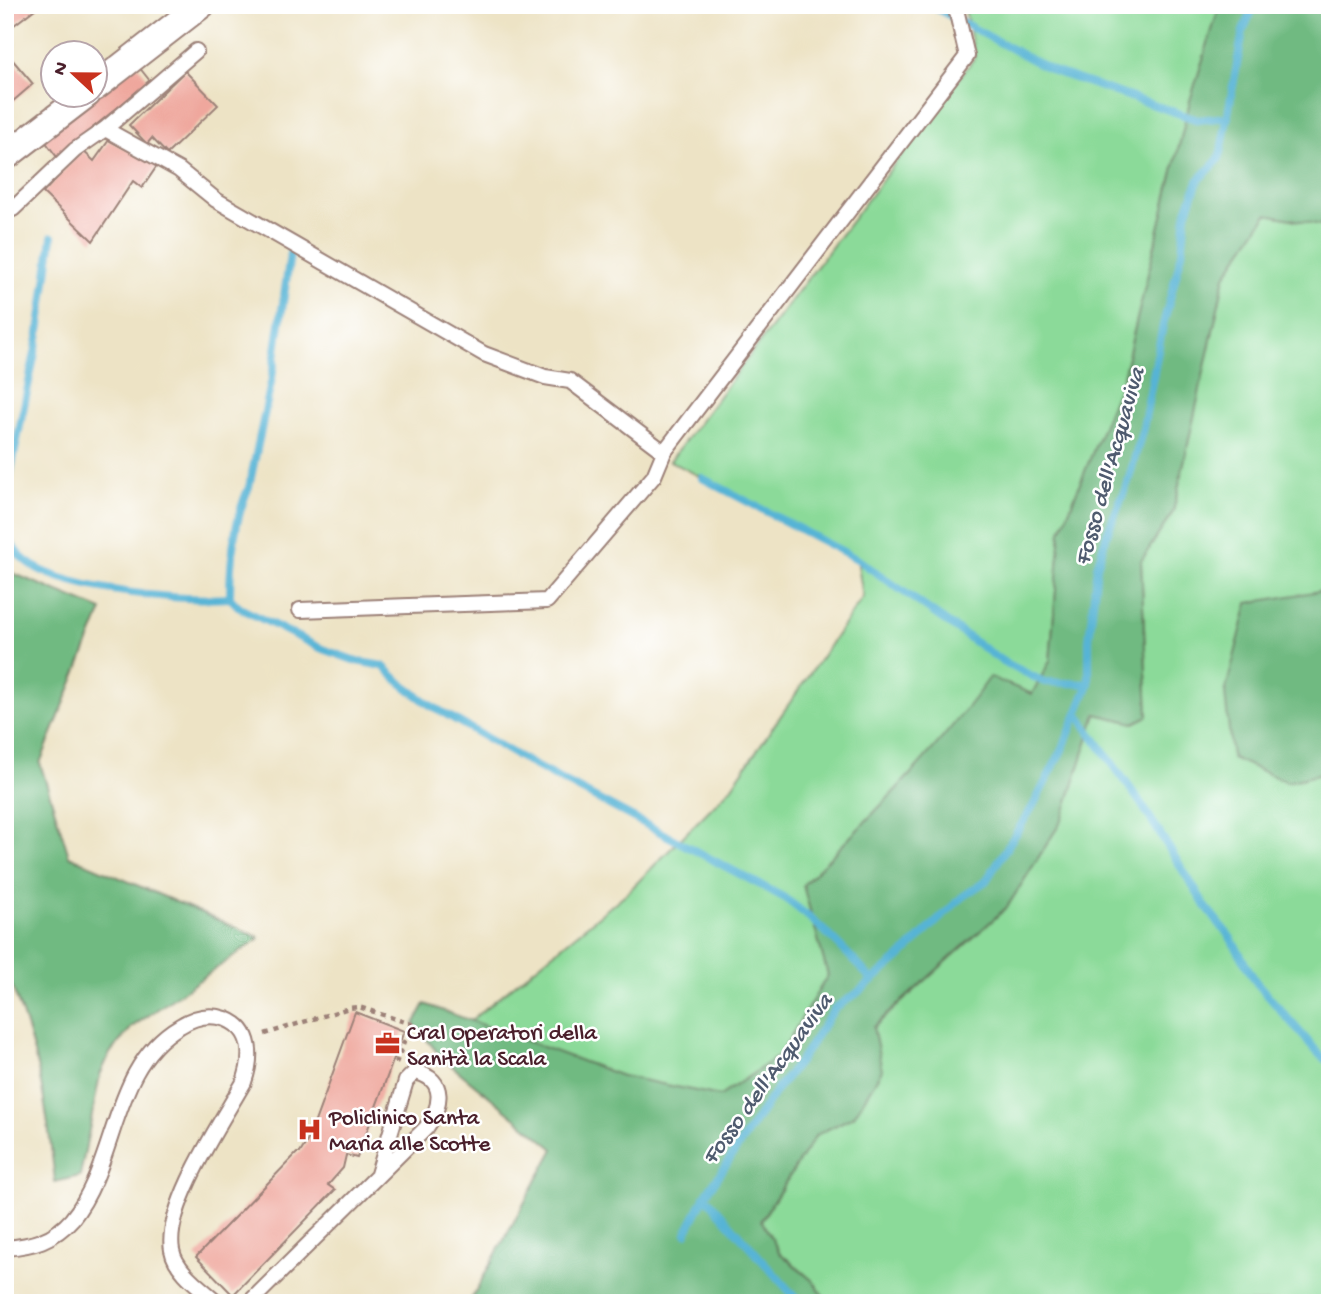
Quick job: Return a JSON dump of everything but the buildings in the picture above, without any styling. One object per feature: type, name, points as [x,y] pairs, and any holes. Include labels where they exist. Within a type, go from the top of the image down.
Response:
[{"type":"street","points":[[108,77],[201,5]]},
{"type":"street","points":[[5,157],[69,108]]},
{"type":"lane","points":[[300,610],[547,601],[654,476],[664,452],[967,56],[955,5]]},
{"type":"lane","points":[[5,211],[13,209],[75,150],[106,129],[196,51]]},
{"type":"lane","points":[[106,129],[179,170],[216,200],[484,354],[545,377],[570,381],[664,452]]},
{"type":"lane","points":[[5,1248],[33,1245],[48,1239],[72,1218],[94,1180],[133,1077],[146,1055],[165,1036],[191,1019],[203,1016],[227,1019],[242,1030],[247,1040],[251,1052],[247,1075],[183,1195],[172,1238],[172,1251],[178,1264],[218,1303]]},
{"type":"lane","points":[[249,1303],[426,1128],[437,1112],[439,1103],[436,1086],[424,1074],[415,1072],[406,1082],[378,1174]]},
{"type":"path","points":[[247,1040],[309,1019],[359,1007],[411,1024],[392,1073]]},
{"type":"green space","points":[[964,5],[1220,5],[1190,101],[1123,377],[1061,531],[1050,661],[1032,694],[990,678],[924,759],[803,885],[828,975],[779,1056],[720,1096],[622,1076],[470,1021],[628,892],[730,789],[863,597],[857,559],[670,461],[975,57]]},
{"type":"green space","points":[[1220,5],[1330,5],[1330,232],[1321,225],[1267,214],[1225,276],[1173,512],[1141,561],[1148,716],[1134,723],[1096,714],[1062,820],[1007,907],[873,1027],[882,1070],[854,1116],[816,1135],[761,1220],[780,1253],[814,1282],[828,1303],[469,1303],[554,1149],[442,1058],[414,1024],[425,1004],[622,1076],[720,1096],[779,1056],[828,975],[803,885],[924,759],[990,677],[1032,694],[1050,661],[1061,531],[1123,377],[1190,101]]},
{"type":"green space","points":[[1267,214],[1321,225],[1330,233],[1330,596],[1318,591],[1287,782],[1330,772],[1330,1303],[828,1303],[814,1282],[780,1253],[761,1221],[816,1135],[854,1116],[873,1028],[1007,907],[1062,820],[1096,714],[1134,723],[1148,716],[1141,561],[1173,512],[1225,276]]},
{"type":"green space","points":[[5,570],[102,610],[40,763],[69,856],[260,938],[132,1027],[110,1053],[100,1075],[80,1176],[55,1182],[33,1048],[5,970]]},
{"type":"green space","points":[[1319,591],[1330,596],[1330,772],[1287,782],[1232,758],[1225,693],[1248,603]]},
{"type":"waterway","points":[[930,5],[1053,71],[1198,120],[1228,117]]},
{"type":"waterway","name":"Fosso dell'Acquaviva","points":[[686,1233],[705,1196],[835,1008],[899,958],[962,897],[986,881],[1033,806],[1063,748],[1089,684],[1089,640],[1097,566],[1128,482],[1143,428],[1163,325],[1182,253],[1186,214],[1198,181],[1218,160],[1221,152],[1243,31],[1254,5]]},
{"type":"waterway","points":[[5,499],[39,333],[52,237]]},
{"type":"waterway","points":[[230,598],[234,541],[249,487],[272,378],[291,248]]},
{"type":"waterway","points":[[702,478],[857,559],[1002,661],[1044,682],[1089,684]]},
{"type":"waterway","points":[[5,533],[24,560],[52,575],[101,588],[157,596],[230,598],[240,608],[320,648],[356,661],[383,666],[430,705],[533,765],[783,897],[830,936],[872,980]]},
{"type":"waterway","points":[[1078,715],[1142,805],[1206,907],[1230,937],[1256,982],[1330,1063]]},
{"type":"waterway","points":[[705,1196],[800,1303]]},
{"type":"place","name":"Cral Operatori della Sanità la Scala","points":[[387,1044]]},
{"type":"place","name":"Policlinico Santa Maria alle Scotte","points":[[309,1129]]}]
